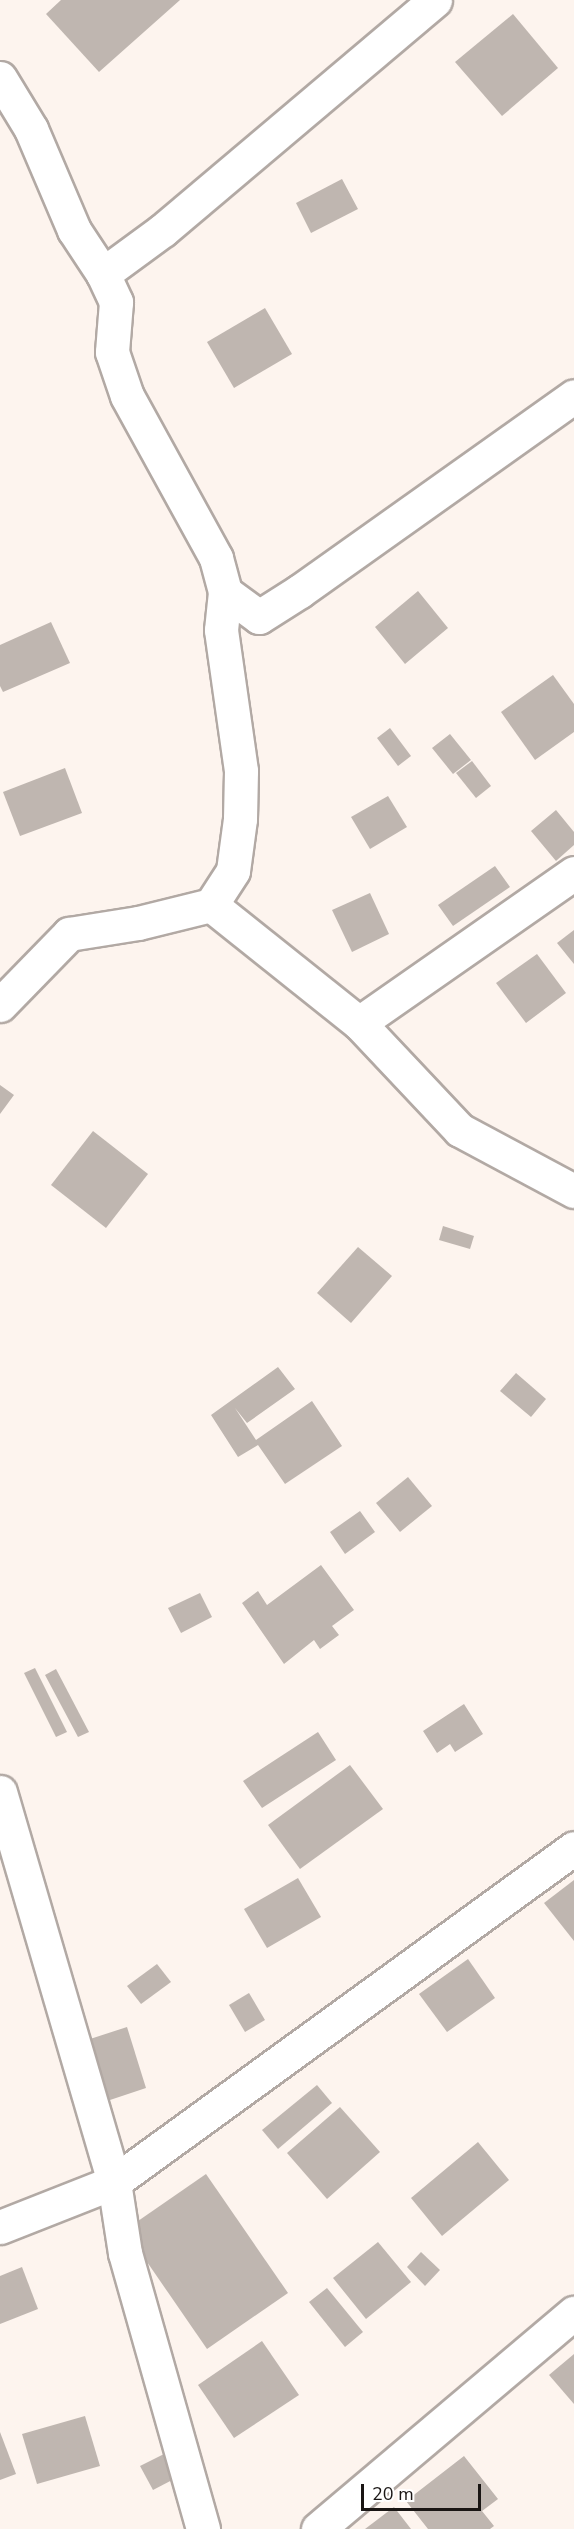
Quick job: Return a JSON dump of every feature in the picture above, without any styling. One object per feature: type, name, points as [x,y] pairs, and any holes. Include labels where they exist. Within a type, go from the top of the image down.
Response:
[{"type":"street","points":[[103,274],[164,230],[435,0]]},
{"type":"street","points":[[0,78],[31,129],[74,230],[103,274],[116,302],[112,352],[127,396],[168,476],[201,527],[216,558],[225,592],[221,630],[241,771],[240,819],[233,871],[211,905],[138,923],[69,934],[0,1005]]},
{"type":"street","points":[[225,592],[259,617],[320,578],[574,396]]},
{"type":"street","points":[[359,1023],[574,873]]},
{"type":"street","points":[[211,905],[359,1023],[460,1130],[574,1191]]},
{"type":"street","points":[[0,1792],[114,2182],[125,2253],[203,2529]]},
{"type":"street","points":[[0,2227],[114,2182],[574,1848]]},
{"type":"street","points":[[318,2529],[574,2313]]},
{"type":"building","points":[[61,0],[180,0],[99,72],[46,14]]},
{"type":"building","points":[[513,14],[558,68],[502,116],[455,62]]},
{"type":"building","points":[[342,179],[358,209],[311,233],[296,203]]},
{"type":"building","points":[[265,308],[292,354],[234,388],[207,342]]},
{"type":"building","points":[[418,591],[448,628],[405,664],[375,627]]},
{"type":"building","points":[[51,622],[70,663],[3,692],[0,686],[0,645]]},
{"type":"building","points":[[553,675],[574,704],[574,732],[535,760],[501,712]]},
{"type":"building","points":[[390,728],[411,756],[398,766],[377,738]]},
{"type":"building","points":[[450,734],[471,760],[453,774],[432,748]]},
{"type":"building","points":[[472,761],[491,786],[476,798],[456,773]]},
{"type":"building","points":[[65,768],[82,813],[20,836],[3,792]]},
{"type":"building","points":[[388,796],[407,827],[370,849],[351,817]]},
{"type":"building","points":[[556,810],[574,832],[574,845],[556,861],[531,831]]},
{"type":"building","points":[[495,866],[510,887],[453,926],[438,905]]},
{"type":"building","points":[[370,893],[389,934],[352,952],[332,910]]},
{"type":"building","points":[[574,930],[574,964],[557,943]]},
{"type":"building","points":[[537,954],[566,993],[526,1023],[496,983]]},
{"type":"building","points":[[0,1085],[14,1095],[0,1114]]},
{"type":"building","points":[[93,1131],[148,1174],[106,1228],[51,1185]]},
{"type":"building","points":[[443,1226],[474,1236],[470,1249],[439,1240]]},
{"type":"building","points":[[358,1247],[392,1276],[351,1323],[317,1293]]},
{"type":"building","points":[[278,1367],[295,1389],[247,1423],[235,1408],[256,1440],[312,1401],[342,1446],[285,1484],[258,1445],[238,1457],[211,1415]]},
{"type":"building","points":[[516,1373],[546,1399],[531,1417],[500,1391]]},
{"type":"building","points":[[408,1477],[432,1506],[400,1532],[376,1503]]},
{"type":"building","points":[[360,1511],[375,1532],[345,1554],[330,1532]]},
{"type":"building","points":[[321,1565],[354,1610],[332,1626],[339,1635],[320,1649],[314,1640],[284,1664],[242,1603],[258,1591],[267,1605]]},
{"type":"building","points":[[200,1593],[212,1617],[181,1633],[168,1608]]},
{"type":"building","points":[[35,1668],[67,1732],[56,1737],[24,1673]]},
{"type":"building","points":[[56,1669],[89,1732],[78,1737],[45,1675]]},
{"type":"building","points":[[464,1704],[483,1734],[455,1752],[450,1744],[437,1753],[423,1731]]},
{"type":"building","points":[[318,1732],[336,1760],[262,1808],[243,1781]]},
{"type":"building","points":[[350,1765],[383,1809],[300,1869],[268,1825]]},
{"type":"building","points":[[298,1878],[321,1917],[267,1948],[244,1909]]},
{"type":"building","points":[[574,1880],[574,1941],[544,1903]]},
{"type":"building","points":[[468,1959],[495,1998],[447,2032],[419,1994]]},
{"type":"building","points":[[157,1964],[171,1982],[141,2004],[127,1986]]},
{"type":"building","points":[[249,1993],[265,2020],[245,2032],[229,2005]]},
{"type":"building","points":[[127,2027],[146,2088],[107,2101],[87,2040]]},
{"type":"building","points":[[317,2085],[332,2103],[278,2149],[262,2130]]},
{"type":"building","points":[[340,2107],[380,2152],[327,2199],[287,2153]]},
{"type":"building","points":[[478,2142],[509,2180],[442,2236],[411,2198]]},
{"type":"building","points":[[206,2174],[288,2293],[207,2349],[125,2230]]},
{"type":"building","points":[[378,2242],[411,2282],[366,2319],[333,2278]]},
{"type":"building","points":[[421,2252],[440,2270],[425,2286],[407,2267]]},
{"type":"building","points":[[22,2267],[38,2309],[0,2324],[0,2276]]},
{"type":"building","points":[[327,2288],[363,2332],[345,2347],[309,2302]]},
{"type":"building","points":[[262,2341],[299,2395],[234,2438],[198,2385]]},
{"type":"building","points":[[574,2354],[574,2404],[549,2375]]},
{"type":"building","points":[[85,2416],[100,2466],[37,2484],[22,2434]]},
{"type":"building","points":[[0,2432],[16,2474],[0,2480]]},
{"type":"building","points":[[164,2454],[176,2478],[153,2490],[140,2466]]},
{"type":"building","points":[[464,2456],[498,2499],[482,2511],[494,2526],[490,2529],[428,2529],[406,2501]]},
{"type":"building","points":[[394,2507],[411,2529],[365,2529]]}]
